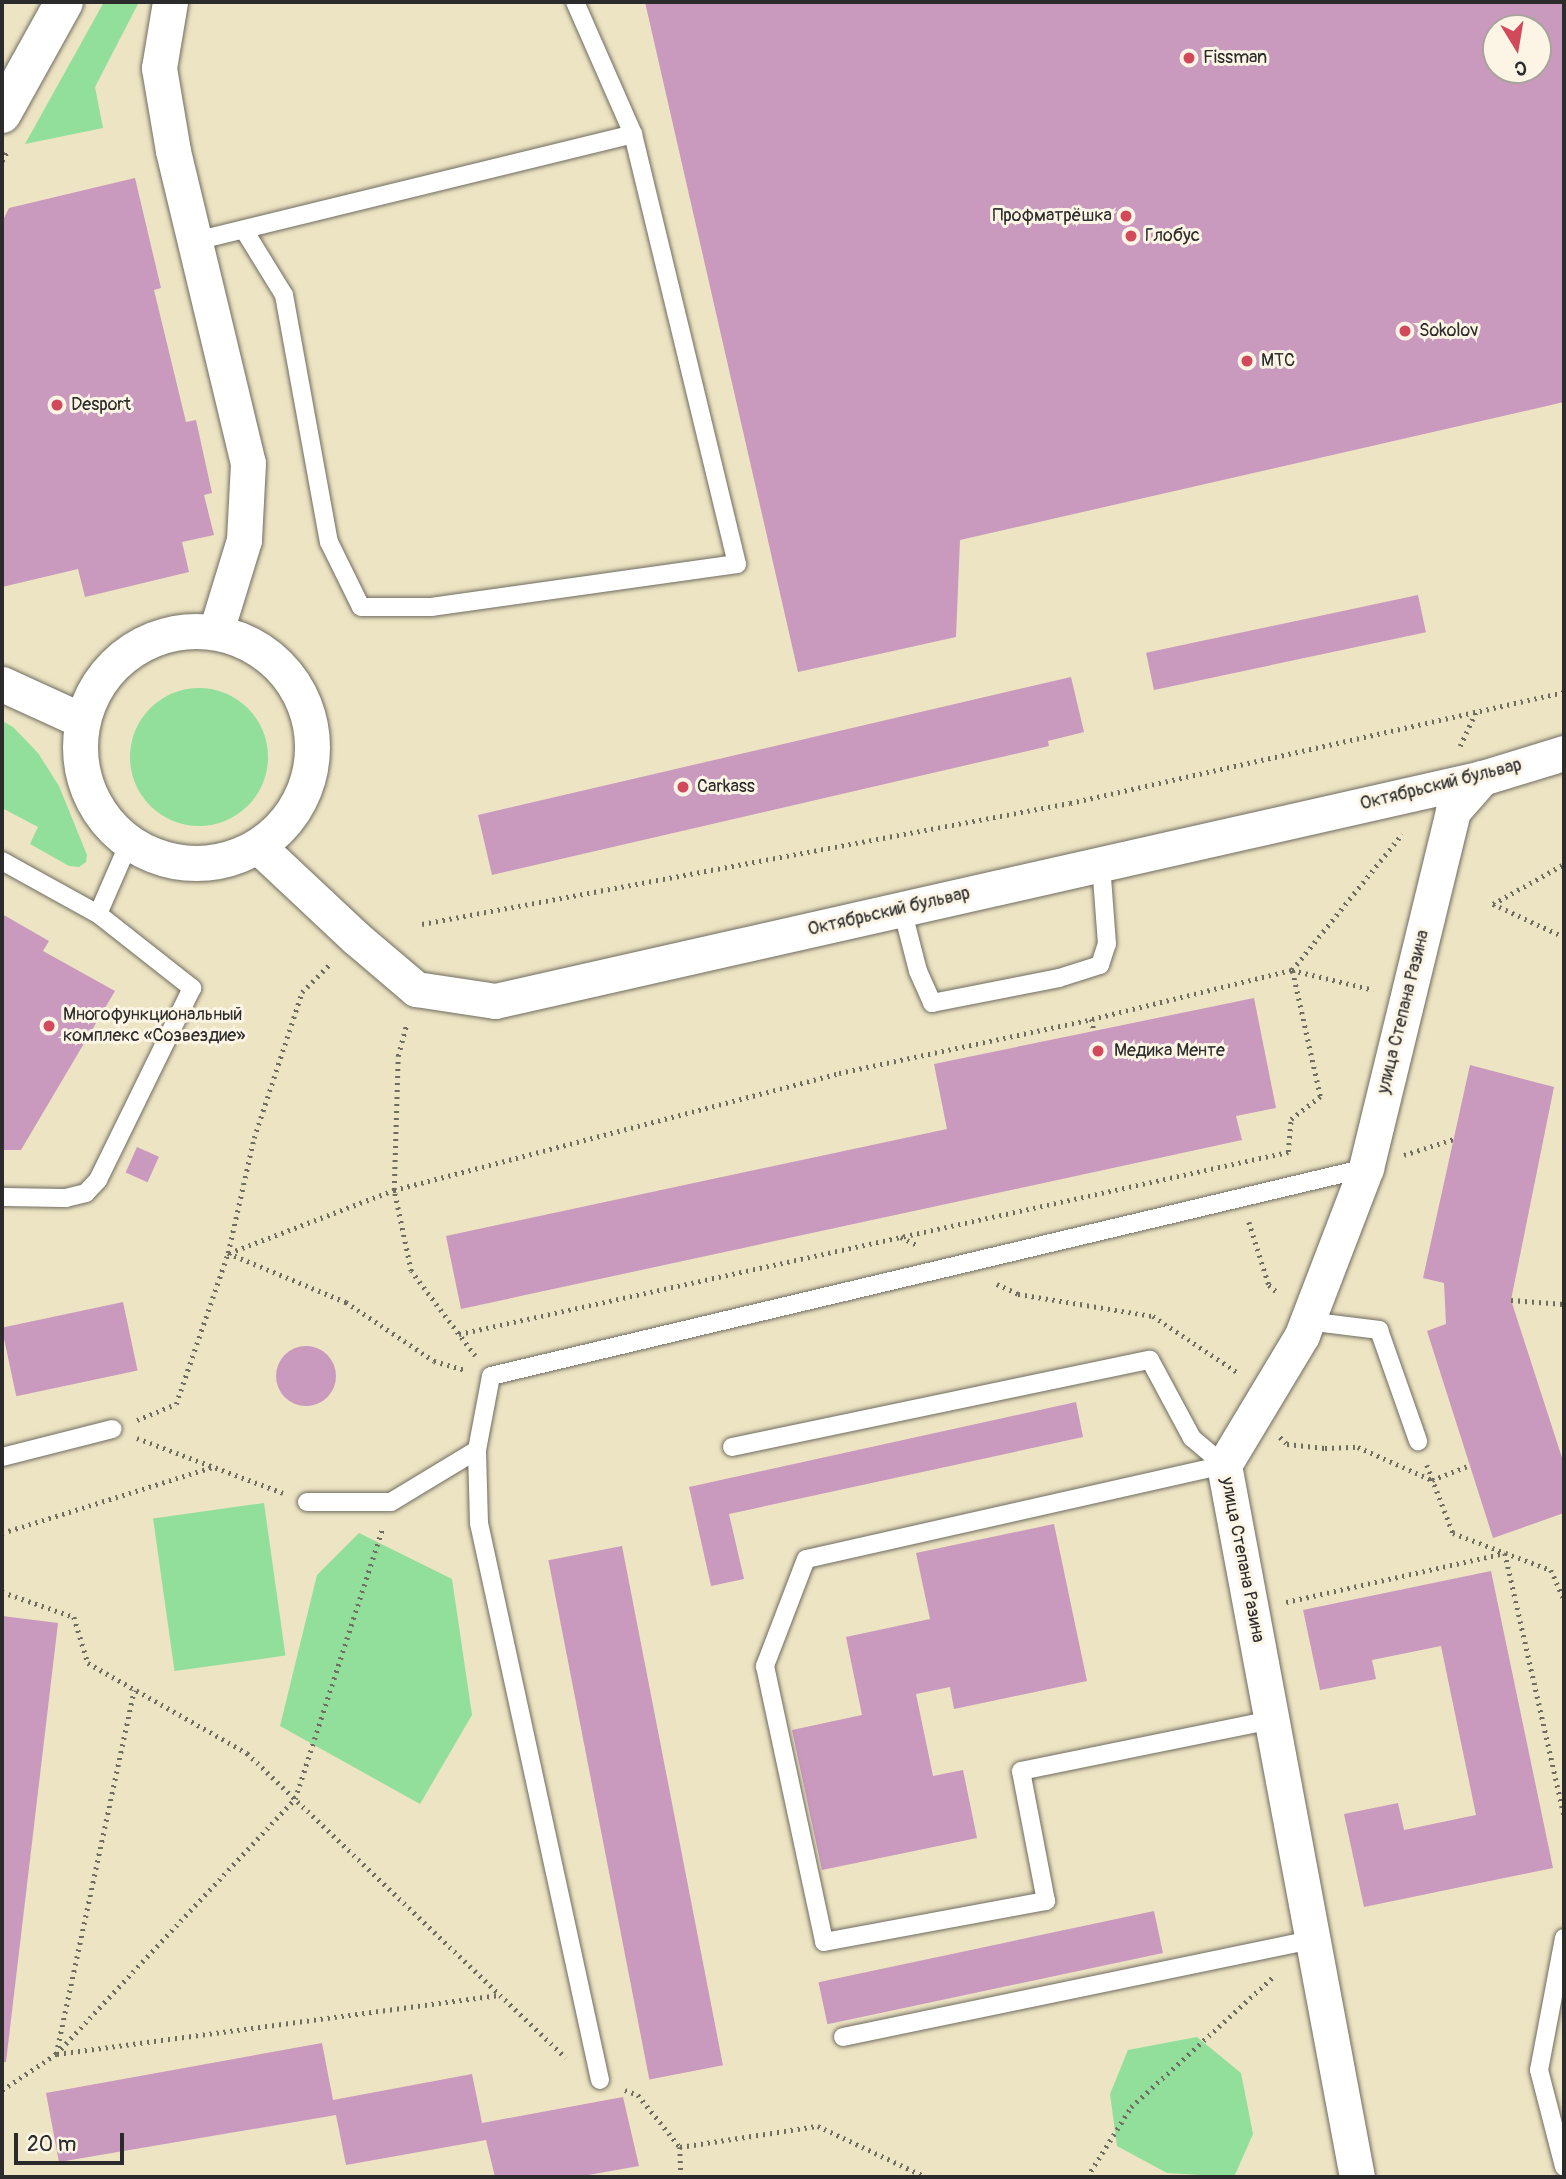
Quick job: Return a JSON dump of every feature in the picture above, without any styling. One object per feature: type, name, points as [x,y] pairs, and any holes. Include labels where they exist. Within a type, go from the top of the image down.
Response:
[{"type":"main road","points":[[2,114],[64,2]]},
{"type":"street","points":[[170,2],[159,68],[173,151],[247,463],[244,540],[216,631]]},
{"type":"street","points":[[216,631],[256,646],[289,677],[309,718],[310,772],[295,809],[260,848],[219,861],[174,861],[129,843],[99,813],[80,768],[81,720],[97,682],[146,640],[216,631]]},
{"type":"street","points":[[2,684],[81,720]]},
{"type":"street","name":"Октябрьский бульвар","points":[[416,989],[495,1002],[1482,778],[1564,754]]},
{"type":"street","name":"улица Степана Разина","points":[[1357,2177],[1224,1465],[1302,1335],[1366,1168],[1453,811],[1482,778]]},
{"type":"street","points":[[260,848],[356,939],[416,989]]},
{"type":"lane","points":[[244,230],[284,295],[329,542],[361,607],[431,607],[737,564],[633,134],[626,110],[592,45],[575,2]]},
{"type":"lane","points":[[195,241],[633,134]]},
{"type":"lane","points":[[98,914],[129,843]]},
{"type":"lane","points":[[2,861],[98,914],[192,988],[98,1180],[86,1193],[66,1198],[2,1197]]},
{"type":"lane","points":[[902,909],[918,971],[932,1003],[1059,978],[1100,965],[1107,944],[1101,864]]},
{"type":"lane","points":[[600,2080],[479,1523],[477,1450],[491,1376],[1366,1168]]},
{"type":"lane","points":[[1307,1321],[1379,1330],[1418,1441]]},
{"type":"lane","points":[[733,1447],[1150,1360],[1192,1438],[1224,1465]]},
{"type":"lane","points":[[2,1457],[113,1429]]},
{"type":"lane","points":[[307,1502],[391,1502],[477,1450]]},
{"type":"lane","points":[[1224,1465],[806,1559],[765,1666],[824,1942],[1046,1900],[1021,1771],[1271,1720]]},
{"type":"lane","points":[[1564,1938],[1539,2070],[1564,2167]]},
{"type":"lane","points":[[843,2037],[1313,1940]]},
{"type":"path","points":[[422,924],[1070,803],[1564,692]]},
{"type":"path","points":[[1292,970],[1441,787],[1476,712]]},
{"type":"path","points":[[1564,864],[1493,904],[1564,937]]},
{"type":"path","points":[[113,1429],[176,1404],[228,1253],[254,1138],[302,992],[339,955]]},
{"type":"path","points":[[1292,970],[1320,1096],[1291,1119],[1288,1152],[1256,1178],[1249,1226],[1269,1284],[1307,1321]]},
{"type":"path","points":[[228,1253],[394,1190],[839,1073],[1092,1019],[1292,970],[1408,997]]},
{"type":"path","points":[[416,989],[398,1056],[394,1190],[411,1270],[491,1376]]},
{"type":"path","points":[[1092,1019],[1094,1031]]},
{"type":"path","points":[[459,1334],[1288,1152]]},
{"type":"path","points":[[228,1253],[346,1302],[434,1361],[491,1376]]},
{"type":"path","points":[[1511,1300],[1564,1304]]},
{"type":"path","points":[[113,1429],[307,1502]]},
{"type":"path","points":[[1418,1441],[1453,1533],[1550,1570],[1564,1599]]},
{"type":"path","points":[[1432,1480],[1470,1465]]},
{"type":"path","points":[[2,1533],[214,1467]]},
{"type":"path","points":[[2,2090],[56,2054],[296,1799],[391,1502]]},
{"type":"path","points":[[1251,1610],[1505,1553]]},
{"type":"path","points":[[1505,1553],[1564,1814]]},
{"type":"path","points":[[2,1592],[74,1617],[88,1663],[247,1753],[582,2073],[638,2095],[680,2147],[681,2177]]},
{"type":"path","points":[[56,2054],[134,1690]]},
{"type":"path","points":[[1087,2177],[1131,2107],[1313,1940]]},
{"type":"path","points":[[56,2054],[500,1995]]},
{"type":"path","points":[[680,2147],[818,2126],[926,2177]]},
{"type":"green space","points":[[104,2],[139,2],[95,87],[103,128],[25,144]]},
{"type":"green space","points":[[199,688],[226,693],[248,708],[263,730],[268,757],[263,784],[248,806],[226,821],[199,826],[172,821],[150,806],[135,784],[130,757],[135,730],[150,708],[172,693]]},
{"type":"green space","points":[[2,721],[13,727],[38,753],[59,786],[87,855],[86,862],[79,867],[69,866],[30,844],[38,827],[2,808]]},
{"type":"green space","points":[[264,1503],[285,1656],[175,1671],[153,1519]]},
{"type":"green space","points":[[359,1533],[452,1579],[472,1715],[420,1804],[280,1726],[317,1575]]},
{"type":"green space","points":[[1197,2037],[1241,2073],[1253,2134],[1234,2177],[1167,2173],[1117,2146],[1110,2094],[1128,2050]]},
{"type":"building","name":"Глобус","points":[[645,2],[1564,2],[1564,402],[960,540],[956,637],[798,672]]},
{"type":"building","points":[[135,178],[161,288],[154,290],[186,422],[196,420],[212,493],[204,495],[214,535],[182,542],[189,572],[85,597],[78,569],[2,587],[2,222],[9,208]]},
{"type":"building","points":[[1418,595],[1426,632],[1154,690],[1146,653]]},
{"type":"building","points":[[1071,677],[1084,732],[1048,741],[1049,746],[492,875],[478,815]]},
{"type":"building","name":"Многофункциональный комплекс «Созвездие»","points":[[2,914],[49,941],[43,951],[115,991],[21,1150],[2,1150]]},
{"type":"building","points":[[1254,998],[1276,1108],[1236,1116],[1242,1140],[461,1309],[446,1236],[947,1129],[934,1064]]},
{"type":"building","points":[[1470,1065],[1554,1087],[1511,1300],[1564,1464],[1564,1513],[1493,1538],[1427,1331],[1446,1324],[1444,1283],[1423,1278]]},
{"type":"building","points":[[137,1147],[159,1157],[148,1182],[126,1173]]},
{"type":"building","points":[[123,1302],[138,1370],[16,1396],[2,1328]]},
{"type":"building","points":[[306,1346],[327,1355],[336,1376],[327,1397],[306,1406],[285,1397],[276,1376],[285,1355]]},
{"type":"building","points":[[1076,1402],[1083,1437],[729,1514],[744,1579],[711,1586],[689,1487]]},
{"type":"building","points":[[1054,1524],[1087,1681],[954,1709],[950,1687],[916,1694],[933,1776],[963,1770],[977,1838],[822,1870],[792,1730],[862,1715],[846,1637],[930,1619],[916,1553]]},
{"type":"building","points":[[622,1546],[723,2065],[649,2080],[548,1560]]},
{"type":"building","points":[[1491,1571],[1553,1868],[1364,1907],[1344,1814],[1398,1803],[1404,1830],[1476,1815],[1441,1646],[1372,1660],[1376,1679],[1320,1690],[1303,1610]]},
{"type":"building","points":[[2,1616],[58,1623],[6,2062],[2,2062]]},
{"type":"building","points":[[1154,1911],[1163,1953],[827,2024],[818,1982]]},
{"type":"building","points":[[322,2043],[333,2100],[472,2074],[482,2123],[623,2097],[639,2166],[577,2177],[495,2177],[486,2140],[346,2165],[336,2115],[59,2162],[46,2093]]},
{"type":"place","name":"Fissman","points":[[1189,58]]},
{"type":"place","name":"Профматрёшка","points":[[1126,216]]},
{"type":"place","name":"Глобус","points":[[1131,236]]},
{"type":"place","name":"Sokolov","points":[[1405,331]]},
{"type":"place","name":"МТС","points":[[1247,361]]},
{"type":"place","name":"Desport","points":[[57,405]]},
{"type":"place","name":"Carkass","points":[[683,787]]},
{"type":"place","name":"Многофункциональный комплекс «Созвездие»","points":[[49,1026]]},
{"type":"place","name":"Медика Менте","points":[[1098,1051]]}]
